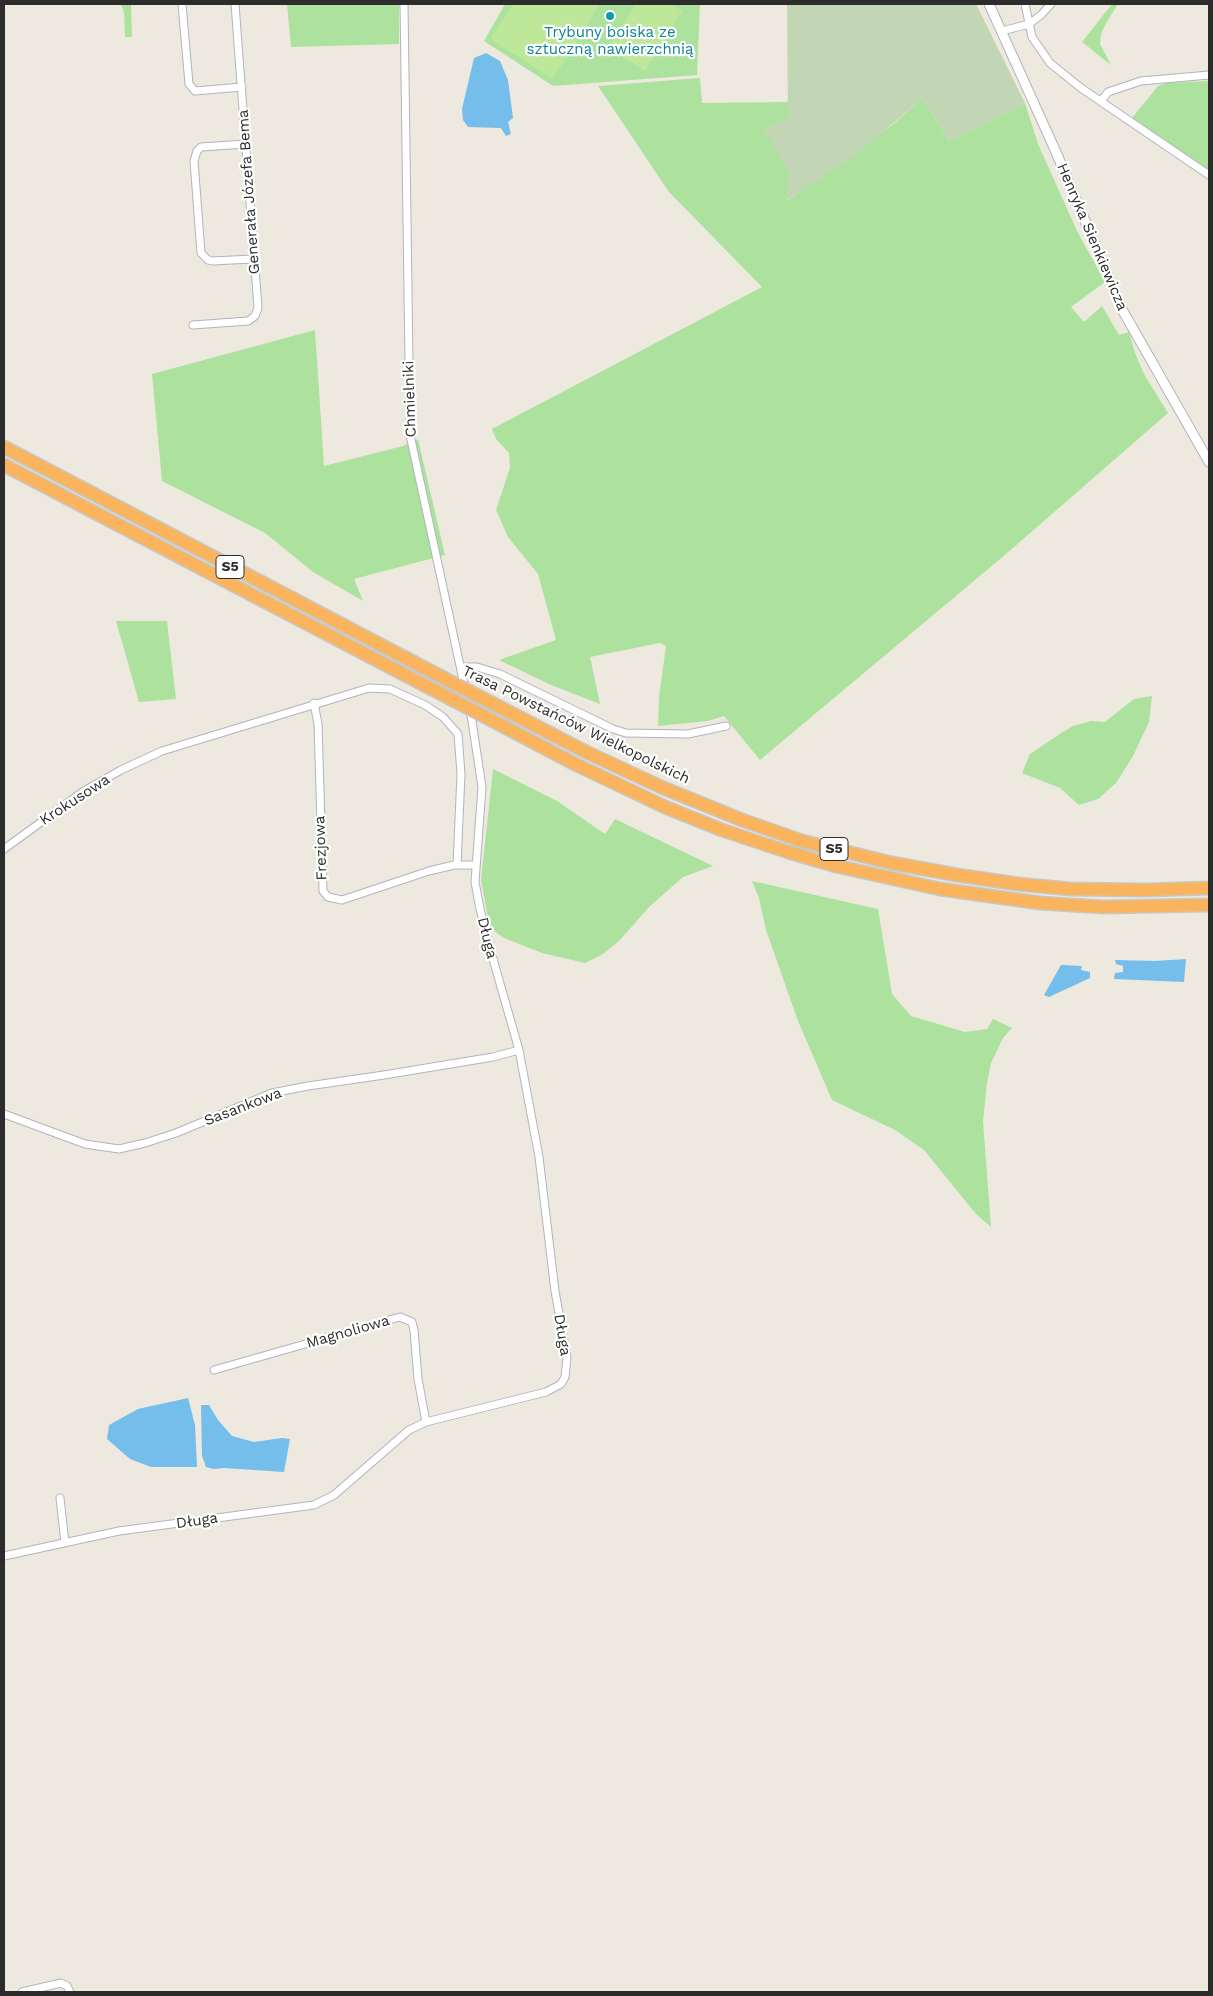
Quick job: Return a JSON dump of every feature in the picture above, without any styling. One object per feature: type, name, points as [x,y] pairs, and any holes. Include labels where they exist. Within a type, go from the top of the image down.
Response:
[{"type":"highway","name":"Trasa Powstańców Wielkopolskich","points":[[4,447],[586,752],[661,787],[742,820],[802,841],[892,863],[1018,884],[1070,888],[1145,890],[1209,888]]},
{"type":"highway","name":"Trasa Powstańców Wielkopolskich","points":[[4,465],[593,773],[665,806],[732,833],[836,866],[940,889],[1040,902],[1103,907],[1209,905]]},
{"type":"street","points":[[182,4],[189,84],[195,90],[242,88]]},
{"type":"street","name":"Generała Józefa Bema","points":[[193,325],[248,321],[255,316],[258,308],[235,4]]},
{"type":"street","name":"Chmielniki","points":[[404,4],[410,435],[461,667],[472,721],[482,787]]},
{"type":"street","name":"Henryka Sienkiewicza","points":[[989,4],[1122,311],[1209,462]]},
{"type":"street","points":[[1025,4],[1032,37],[1050,63],[1101,101],[1209,175]]},
{"type":"street","points":[[1002,31],[1029,24],[1051,4]]},
{"type":"street","points":[[1101,101],[1108,92],[1141,81],[1209,75]]},
{"type":"street","points":[[246,144],[201,147],[197,151],[194,161],[201,253],[208,260],[212,261],[254,259]]},
{"type":"street","points":[[461,667],[477,667],[500,674],[613,729],[626,732],[688,734],[726,726]]},
{"type":"street","name":"Krokusowa","points":[[4,849],[84,792],[149,756],[269,720],[314,703],[369,688],[390,688],[425,705],[443,717],[458,734],[460,774],[457,864]]},
{"type":"street","name":"Frezjowa","points":[[314,703],[318,724],[322,891],[328,897],[342,900],[429,871],[457,864],[475,865]]},
{"type":"street","name":"Długa","points":[[4,1556],[119,1531],[294,1509],[321,1503],[334,1495],[409,1430],[426,1422],[546,1392],[561,1384],[565,1377],[567,1358],[556,1291],[539,1157],[519,1050],[480,909],[475,882],[482,787]]},
{"type":"street","name":"Sasankowa","points":[[4,1114],[85,1144],[119,1149],[129,1148],[176,1133],[272,1093],[493,1057],[519,1050]]},
{"type":"street","name":"Magnoliowa","points":[[214,1370],[400,1317],[412,1322],[414,1330],[418,1379],[426,1422]]},
{"type":"street","points":[[60,1498],[65,1543]]},
{"type":"street","points":[[22,1992],[61,1983],[67,1986],[70,1992]]},
{"type":"green space","points":[[121,4],[131,4],[132,37],[125,37],[124,12]]},
{"type":"green space","points":[[287,4],[399,4],[399,44],[291,47]]},
{"type":"green space","points":[[505,4],[700,4],[697,75],[553,86],[484,41]]},
{"type":"green space","points":[[513,4],[600,4],[553,79],[490,39]]},
{"type":"green space","points":[[636,4],[671,4],[682,11],[645,71],[608,48]]},
{"type":"green space","points":[[787,4],[976,4],[1025,103],[949,141],[922,98],[859,153],[787,200],[788,171],[764,130],[788,116]]},
{"type":"green space","points":[[1112,4],[1118,4],[1101,34],[1100,44],[1111,65],[1082,42]]},
{"type":"green space","points":[[700,78],[702,103],[788,102],[788,200],[891,126],[922,98],[949,141],[1025,103],[1038,144],[1078,233],[1105,282],[1071,307],[1084,322],[1102,306],[1119,335],[1129,332],[1144,374],[1168,413],[1006,554],[760,760],[724,716],[708,721],[658,726],[659,697],[666,646],[660,643],[590,657],[600,704],[551,685],[499,660],[556,640],[538,574],[508,537],[496,510],[510,468],[509,453],[496,439],[492,429],[762,287],[669,192],[598,86]]},
{"type":"green space","points":[[1209,81],[1209,170],[1132,118],[1158,86],[1166,83]]},
{"type":"green space","points":[[315,330],[324,466],[403,446],[418,439],[445,555],[354,579],[363,601],[313,572],[265,533],[162,481],[152,374]]},
{"type":"green space","points":[[116,621],[167,621],[176,699],[139,702]]},
{"type":"green space","points":[[1152,696],[1149,722],[1133,756],[1116,783],[1098,799],[1079,805],[1060,788],[1022,773],[1030,754],[1073,726],[1091,721],[1105,722],[1134,699]]},
{"type":"green space","points":[[493,769],[557,801],[605,834],[615,819],[713,866],[683,877],[649,907],[620,940],[603,954],[585,963],[542,953],[504,938],[490,928],[481,880]]},
{"type":"green space","points":[[752,881],[878,909],[892,994],[911,1016],[965,1032],[987,1029],[993,1019],[1012,1028],[1003,1038],[991,1063],[987,1083],[983,1121],[991,1227],[976,1214],[924,1150],[895,1130],[832,1100],[798,1021],[766,930],[759,898]]},
{"type":"water","points":[[486,53],[500,61],[508,80],[513,118],[508,122],[511,134],[506,136],[501,128],[468,127],[463,120],[462,109],[474,58]]},
{"type":"water","points":[[1186,959],[1184,982],[1114,979],[1115,973],[1123,972],[1123,966],[1116,964],[1115,960],[1155,961]]},
{"type":"water","points":[[1061,965],[1082,966],[1081,970],[1090,972],[1090,978],[1049,997],[1044,995]]},
{"type":"water","points":[[188,1398],[195,1425],[197,1467],[151,1467],[130,1459],[107,1439],[109,1425],[138,1409]]},
{"type":"water","points":[[201,1405],[209,1405],[218,1420],[232,1436],[254,1442],[282,1438],[290,1439],[284,1472],[206,1467],[202,1456]]},
{"type":"place","name":"Trybuny boiska ze sztuczną nawierzchnią","points":[[610,16]]}]
